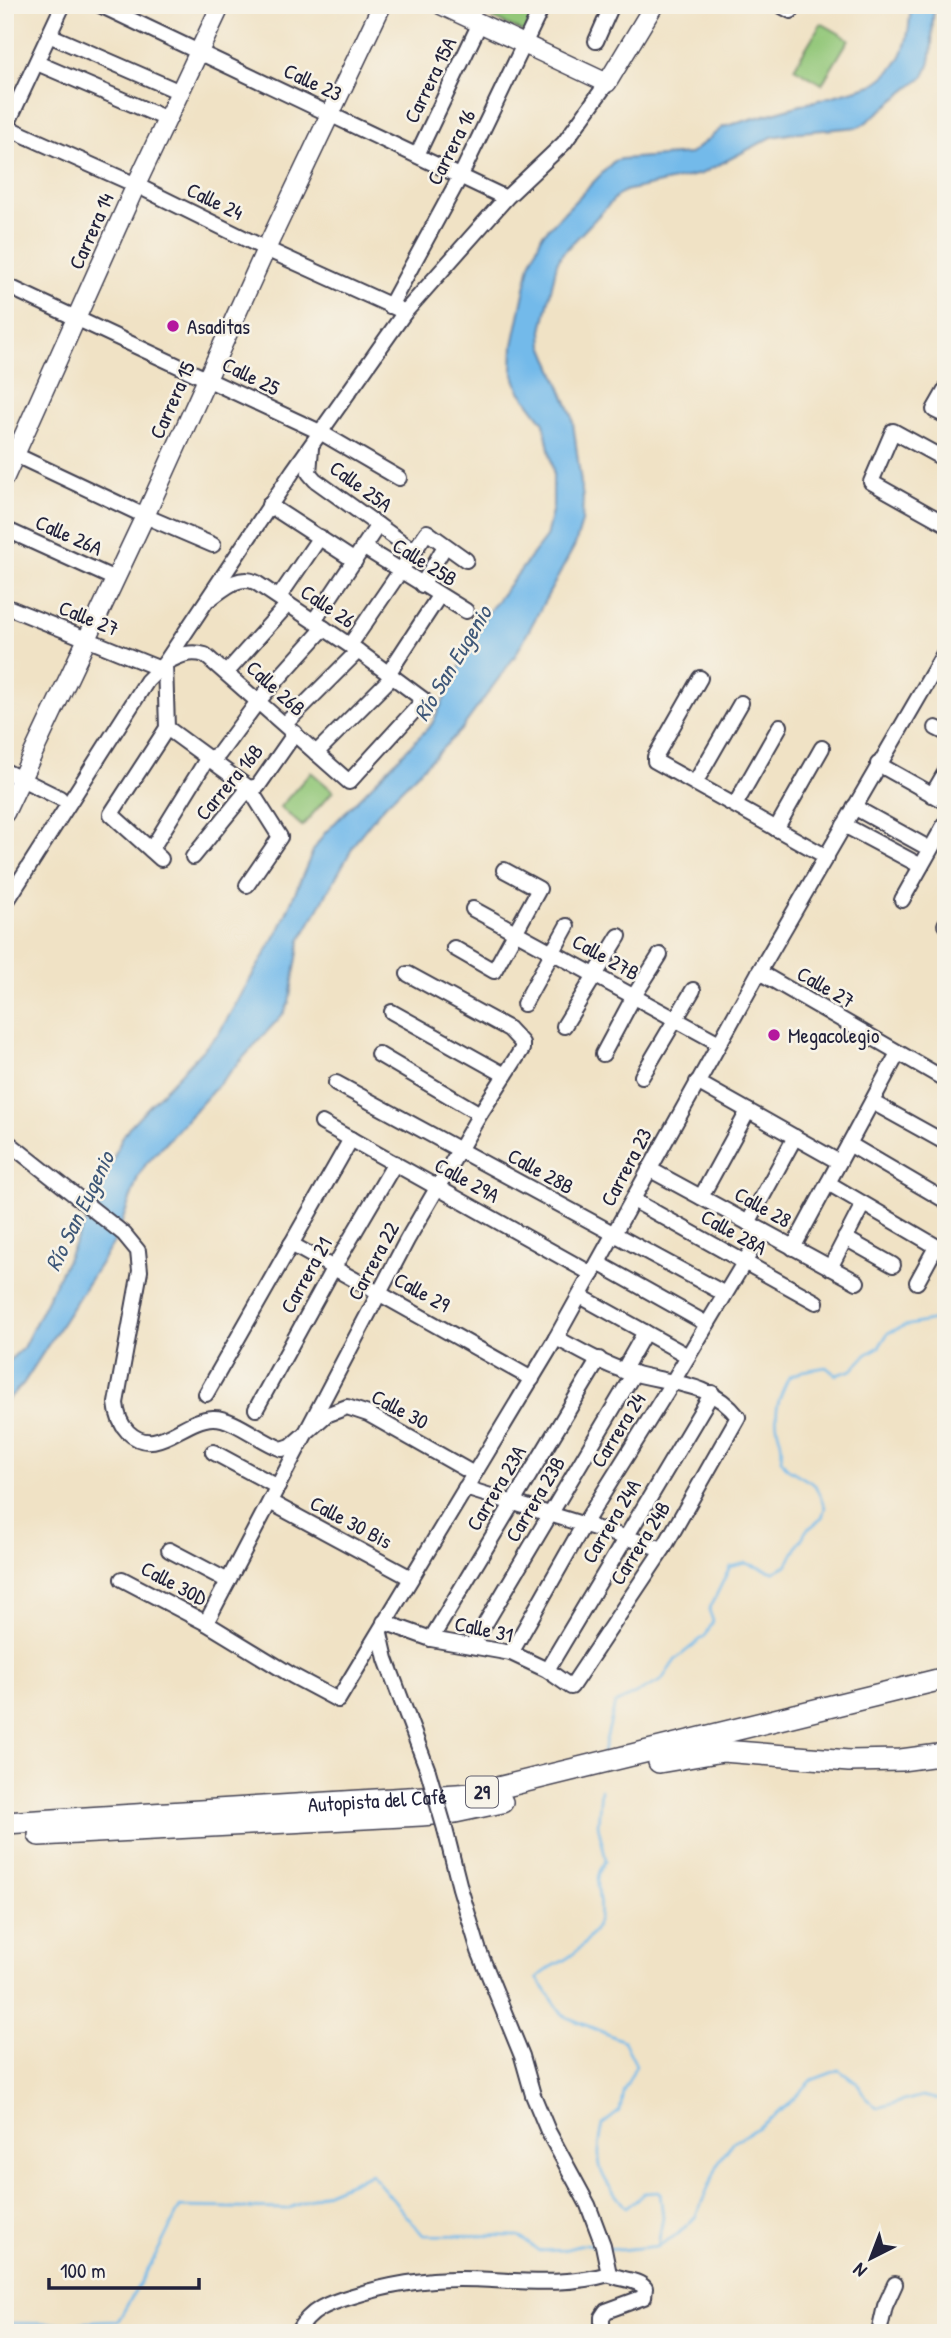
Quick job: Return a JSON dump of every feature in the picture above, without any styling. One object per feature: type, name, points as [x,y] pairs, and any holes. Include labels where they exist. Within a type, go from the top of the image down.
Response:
[{"type":"highway","name":"Autopista del Café","points":[[5,1823],[473,1794],[946,1678]]},
{"type":"highway","points":[[777,1720],[836,1713],[934,1689],[946,1689]]},
{"type":"highway","points":[[775,1755],[913,1750],[946,1744]]},
{"type":"highway","name":"Autopista del Café","points":[[5,1837],[455,1812],[684,1756],[723,1751],[877,1761],[920,1759],[946,1754]]},
{"type":"main road","name":"Carrera 14","points":[[5,477],[11,452],[78,318],[136,185],[221,5]]},
{"type":"main road","name":"Carrera 15","points":[[5,813],[13,775],[115,579],[266,249],[382,5]]},
{"type":"main road","points":[[441,5],[526,45],[612,76],[654,5]]},
{"type":"street","points":[[6,128],[63,5]]},
{"type":"street","name":"Calle 23","points":[[100,5],[506,198]]},
{"type":"street","name":"Carrera 16","points":[[390,306],[461,175],[543,5]]},
{"type":"street","points":[[596,41],[612,5]]},
{"type":"street","name":"Carrera 15A","points":[[417,155],[480,23]]},
{"type":"street","points":[[50,35],[180,92]]},
{"type":"street","points":[[37,63],[167,119]]},
{"type":"street","points":[[5,904],[129,708],[205,603],[316,437],[405,312],[506,198],[564,143],[612,76]]},
{"type":"street","name":"Calle 24","points":[[6,128],[136,185],[266,249],[405,312]]},
{"type":"street","name":"Calle 25","points":[[5,285],[206,378],[399,478]]},
{"type":"street","points":[[940,413],[946,389]]},
{"type":"street","points":[[944,517],[871,482],[893,431],[946,460]]},
{"type":"street","name":"Calle 25A","points":[[316,437],[309,473],[414,551]]},
{"type":"street","points":[[11,452],[213,545]]},
{"type":"street","points":[[270,505],[355,561]]},
{"type":"street","points":[[161,665],[167,728],[111,814],[156,854],[207,759],[219,754],[258,700],[319,625],[378,525]]},
{"type":"street","name":"Calle 26A","points":[[5,529],[115,579]]},
{"type":"street","name":"Carrera 16B","points":[[193,857],[249,788],[258,786],[290,729],[354,648],[427,532],[445,546]]},
{"type":"street","points":[[227,672],[283,601],[320,537]]},
{"type":"street","points":[[422,585],[445,546],[466,560]]},
{"type":"street","name":"Calle 25B","points":[[363,547],[466,611]]},
{"type":"street","name":"Calle 26","points":[[205,603],[229,585],[247,579],[354,648],[424,700],[349,782]]},
{"type":"street","points":[[316,753],[390,675],[439,596]]},
{"type":"street","name":"Calle 27","points":[[5,606],[86,639],[161,665]]},
{"type":"street","name":"Carrera 23","points":[[206,1623],[338,1700],[532,1379],[878,764],[941,671],[946,650]]},
{"type":"street","name":"Calle 26B","points":[[161,665],[185,653],[205,655],[349,782]]},
{"type":"street","points":[[700,678],[655,757],[657,763],[827,856]]},
{"type":"street","points":[[695,783],[741,703]]},
{"type":"street","points":[[735,805],[780,726]]},
{"type":"street","points":[[167,728],[249,788],[280,837],[247,885]]},
{"type":"street","points":[[776,829],[822,748]]},
{"type":"street","points":[[878,764],[946,802]]},
{"type":"street","points":[[932,795],[946,771]]},
{"type":"street","points":[[13,775],[60,798]]},
{"type":"street","points":[[854,807],[930,849]]},
{"type":"street","points":[[902,900],[946,822]]},
{"type":"street","points":[[844,825],[921,866]]},
{"type":"street","points":[[454,948],[494,971],[539,889],[504,870]]},
{"type":"street","name":"Calle 27B","points":[[473,909],[719,1043]]},
{"type":"street","points":[[524,1004],[567,926]]},
{"type":"street","points":[[564,1026],[619,936]]},
{"type":"street","points":[[604,1054],[634,996],[660,955]]},
{"type":"street","name":"Calle 27","points":[[759,972],[946,1080]]},
{"type":"street","name":"Carrera 22","points":[[206,1623],[437,1186],[522,1049],[519,1038],[509,1029],[408,974]]},
{"type":"street","points":[[642,1076],[693,990]]},
{"type":"street","points":[[392,1012],[505,1075]]},
{"type":"street","points":[[793,1248],[898,1053]]},
{"type":"street","points":[[378,1054],[480,1114]]},
{"type":"street","points":[[697,1082],[839,1162]]},
{"type":"street","name":"Calle 28B","points":[[336,1083],[725,1294]]},
{"type":"street","points":[[872,1102],[946,1143]]},
{"type":"street","points":[[701,1197],[748,1111]]},
{"type":"street","name":"Calle 29A","points":[[322,1122],[595,1269]]},
{"type":"street","points":[[748,1223],[795,1137]]},
{"type":"street","points":[[206,1394],[351,1139]]},
{"type":"street","points":[[5,1140],[124,1234],[138,1251],[141,1261],[116,1403],[117,1416],[123,1427],[136,1439],[148,1443],[161,1440],[199,1421],[214,1418],[226,1420],[282,1448],[291,1446],[307,1432]]},
{"type":"street","points":[[849,1144],[946,1200]]},
{"type":"street","name":"Carrera 21","points":[[256,1409],[395,1163]]},
{"type":"street","name":"Calle 28","points":[[649,1169],[856,1282]]},
{"type":"street","points":[[828,1183],[941,1250],[917,1282]]},
{"type":"street","name":"Calle 28A","points":[[633,1200],[816,1302]]},
{"type":"street","points":[[830,1268],[863,1204]]},
{"type":"street","name":"Carrera 24","points":[[511,1653],[584,1524],[763,1231]]},
{"type":"street","points":[[845,1238],[894,1265]]},
{"type":"street","name":"Calle 29","points":[[291,1244],[532,1379]]},
{"type":"street","points":[[595,1269],[707,1324]]},
{"type":"street","points":[[580,1296],[688,1356]]},
{"type":"street","name":"Carrera 23B","points":[[472,1646],[551,1514],[628,1372],[645,1332]]},
{"type":"street","points":[[555,1338],[628,1372],[712,1393]]},
{"type":"street","name":"Carrera 23A","points":[[431,1639],[599,1359]]},
{"type":"street","name":"Carrera 24B","points":[[571,1687],[663,1549],[738,1417],[728,1404],[712,1393]]},
{"type":"street","name":"Carrera 24A","points":[[547,1670],[712,1393]]},
{"type":"street","name":"Calle 30","points":[[307,1432],[336,1409],[358,1409],[474,1474]]},
{"type":"street","points":[[213,1452],[278,1487]]},
{"type":"street","points":[[465,1488],[663,1549]]},
{"type":"street","name":"Calle 30 Bis","points":[[270,1502],[411,1577]]},
{"type":"street","points":[[169,1550],[228,1581]]},
{"type":"street","name":"Calle 30D","points":[[122,1579],[206,1623]]},
{"type":"street","points":[[382,1628],[386,1660],[428,1771],[479,1951],[522,2056],[533,2095],[548,2131],[588,2205],[603,2245],[607,2268],[625,2281],[641,2283],[645,2288],[644,2297],[606,2311],[602,2317],[604,2333]]},
{"type":"street","name":"Calle 31","points":[[382,1628],[511,1653],[547,1670],[571,1687]]},
{"type":"street","points":[[298,2333],[303,2322],[315,2311],[328,2304],[383,2287],[460,2279],[578,2282],[607,2268]]},
{"type":"street","points":[[879,2333],[885,2306],[895,2284]]},
{"type":"green space","points":[[464,5],[537,5],[525,33]]},
{"type":"green space","points":[[821,23],[849,39],[822,84],[794,68]]},
{"type":"green space","points":[[311,772],[333,791],[302,826],[280,807]]},
{"type":"water","name":"Río San Eugenio","points":[[911,5],[935,5],[928,68],[924,76],[864,124],[858,127],[772,137],[701,174],[625,191],[618,195],[561,255],[542,331],[543,345],[572,415],[583,498],[582,522],[575,545],[515,656],[460,731],[382,808],[358,838],[300,941],[289,1003],[284,1013],[146,1164],[138,1177],[116,1239],[23,1384],[5,1402],[5,1364],[23,1348],[88,1217],[122,1138],[129,1127],[219,1033],[280,928],[313,851],[324,834],[432,724],[483,619],[546,537],[553,507],[553,470],[544,423],[519,390],[512,369],[513,345],[530,264],[542,235],[614,161],[690,154],[723,127],[872,85],[892,69],[903,51]]},
{"type":"waterway","points":[[603,1752],[615,1704],[661,1681],[676,1659],[706,1635],[713,1621],[709,1610],[730,1567],[745,1563],[774,1572],[787,1565],[806,1531],[822,1518],[825,1507],[815,1485],[787,1468],[781,1459],[776,1413],[789,1377],[803,1371],[826,1367],[836,1375],[852,1370],[867,1354],[879,1347],[888,1333],[904,1326],[935,1320],[946,1324]]},
{"type":"waterway","points":[[601,1789],[598,1825],[606,1860],[598,1882],[599,1918],[578,1950],[537,1978],[564,2016],[624,2041],[636,2065],[623,2092],[620,2111],[603,2124],[599,2161],[604,2178],[626,2208],[644,2193],[660,2192],[663,2217],[658,2246]]},
{"type":"waterway","points":[[608,2248],[620,2250],[658,2246],[678,2234],[696,2216],[720,2160],[734,2141],[756,2129],[787,2106],[812,2080],[839,2070],[858,2084],[867,2099],[877,2108],[922,2096],[946,2101]]},
{"type":"waterway","points":[[5,2323],[118,2321],[180,2207],[287,2209],[371,2174],[423,2235],[519,2236],[539,2251],[563,2250],[586,2244],[598,2246]]},
{"type":"waterway","points":[[944,2333],[946,2325]]},
{"type":"place","name":"Asaditas","points":[[173,326]]},
{"type":"place","name":"Megacolegio","points":[[774,1035]]}]
